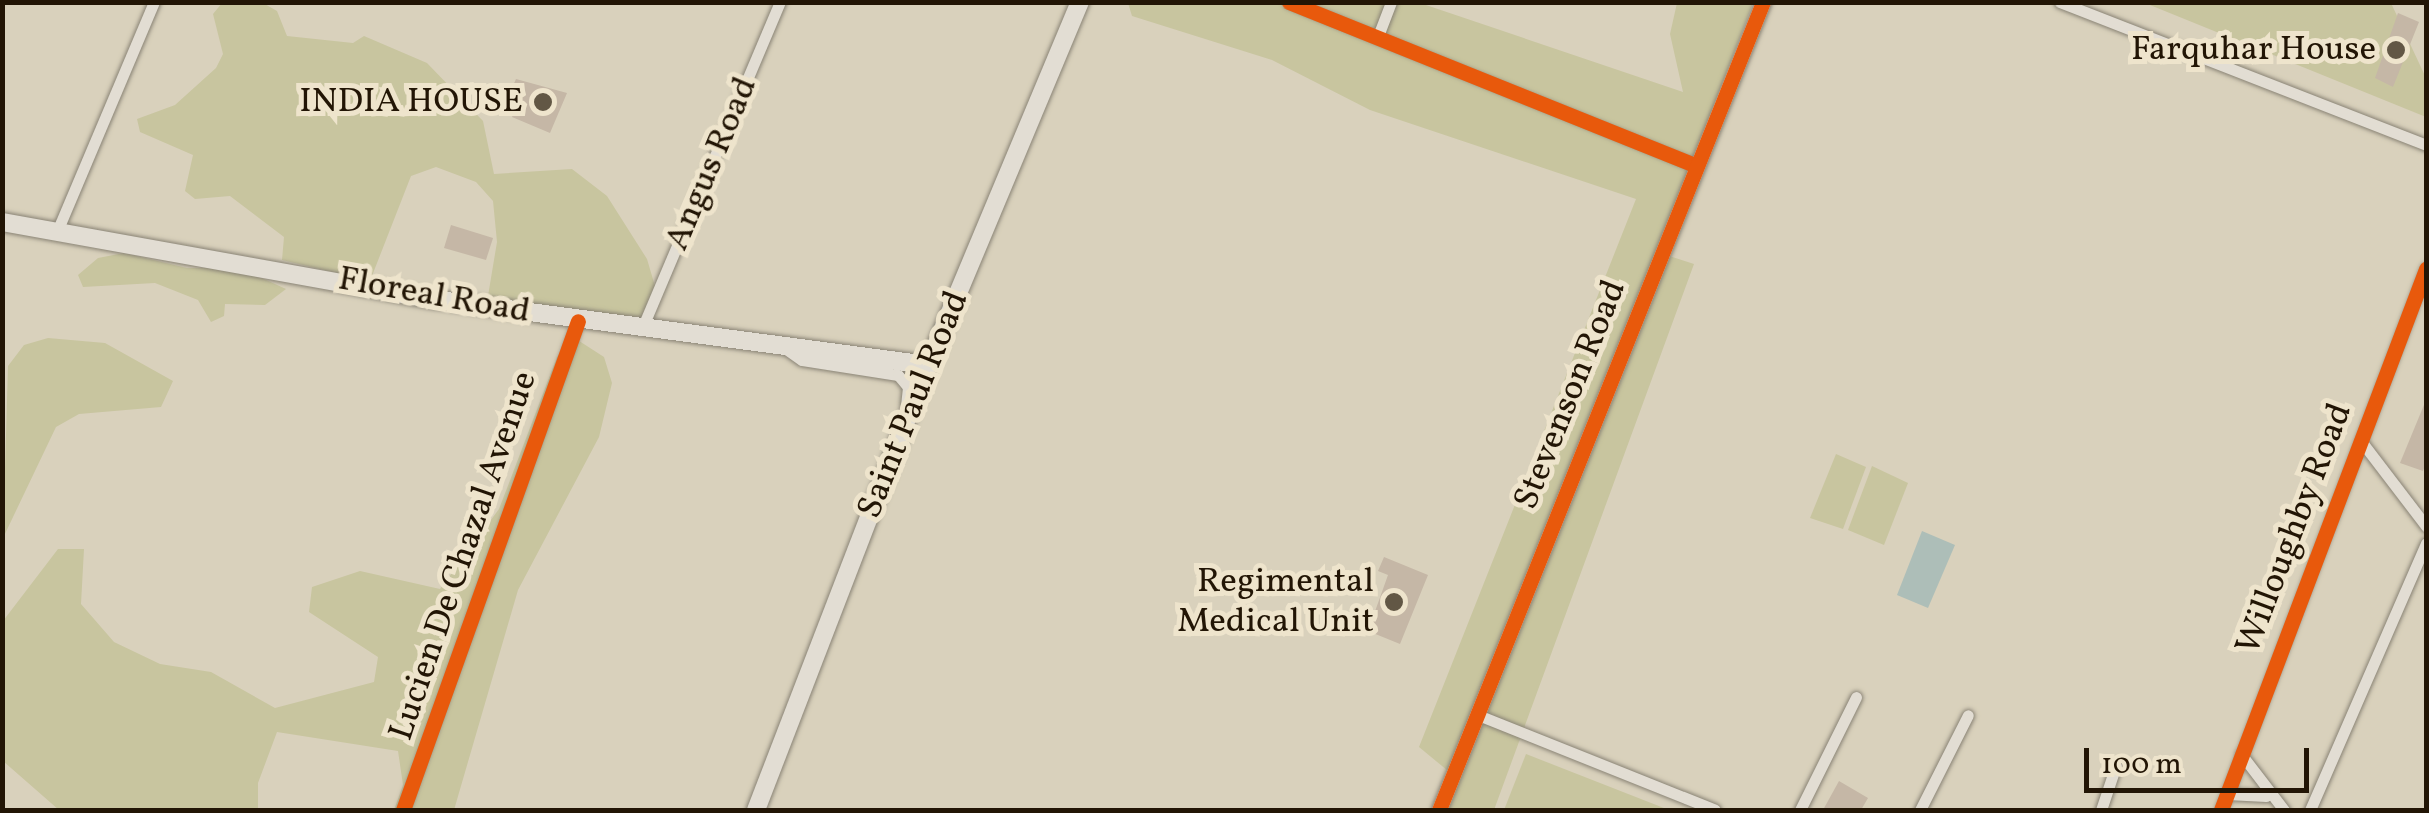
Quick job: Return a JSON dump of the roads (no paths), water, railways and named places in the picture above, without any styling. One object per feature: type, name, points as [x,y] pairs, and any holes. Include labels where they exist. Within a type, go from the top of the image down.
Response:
[{"type":"main road","name":"Saint Paul Road","points":[[756,810],[928,365],[1080,2]]},
{"type":"main road","name":"Floreal Road","points":[[2,222],[578,321],[643,326],[928,365]]},
{"type":"street","points":[[58,229],[154,2]]},
{"type":"street","name":"Angus Road","points":[[643,326],[780,2]]},
{"type":"street","points":[[1290,2],[1693,164]]},
{"type":"street","points":[[1378,36],[1391,2]]},
{"type":"street","name":"Stevenson Road","points":[[1439,810],[1693,164],[1763,2]]},
{"type":"street","points":[[2060,2],[2426,145]]},
{"type":"street","name":"Willoughby Road","points":[[2221,810],[2426,269]]},
{"type":"street","name":"Lucien De Chazal Avenue","points":[[404,810],[578,321]]},
{"type":"street","points":[[778,344],[802,360],[905,380],[909,398],[886,475]]},
{"type":"street","points":[[2360,441],[2426,526]]},
{"type":"street","points":[[2310,810],[2426,544]]},
{"type":"street","points":[[1800,810],[1856,696]]},
{"type":"street","points":[[1478,715],[1715,810]]},
{"type":"street","points":[[1920,810],[1968,715]]},
{"type":"street","points":[[2241,754],[2282,808]]},
{"type":"street","points":[[2101,810],[2116,766]]},
{"type":"street","points":[[2227,794],[2255,791],[2282,808]]},
{"type":"place","name":"Farquhar House","points":[[2396,50]]},
{"type":"place","name":"INDIA HOUSE","points":[[543,102]]},
{"type":"place","name":"Regimental Medical Unit","points":[[1394,602]]}]
